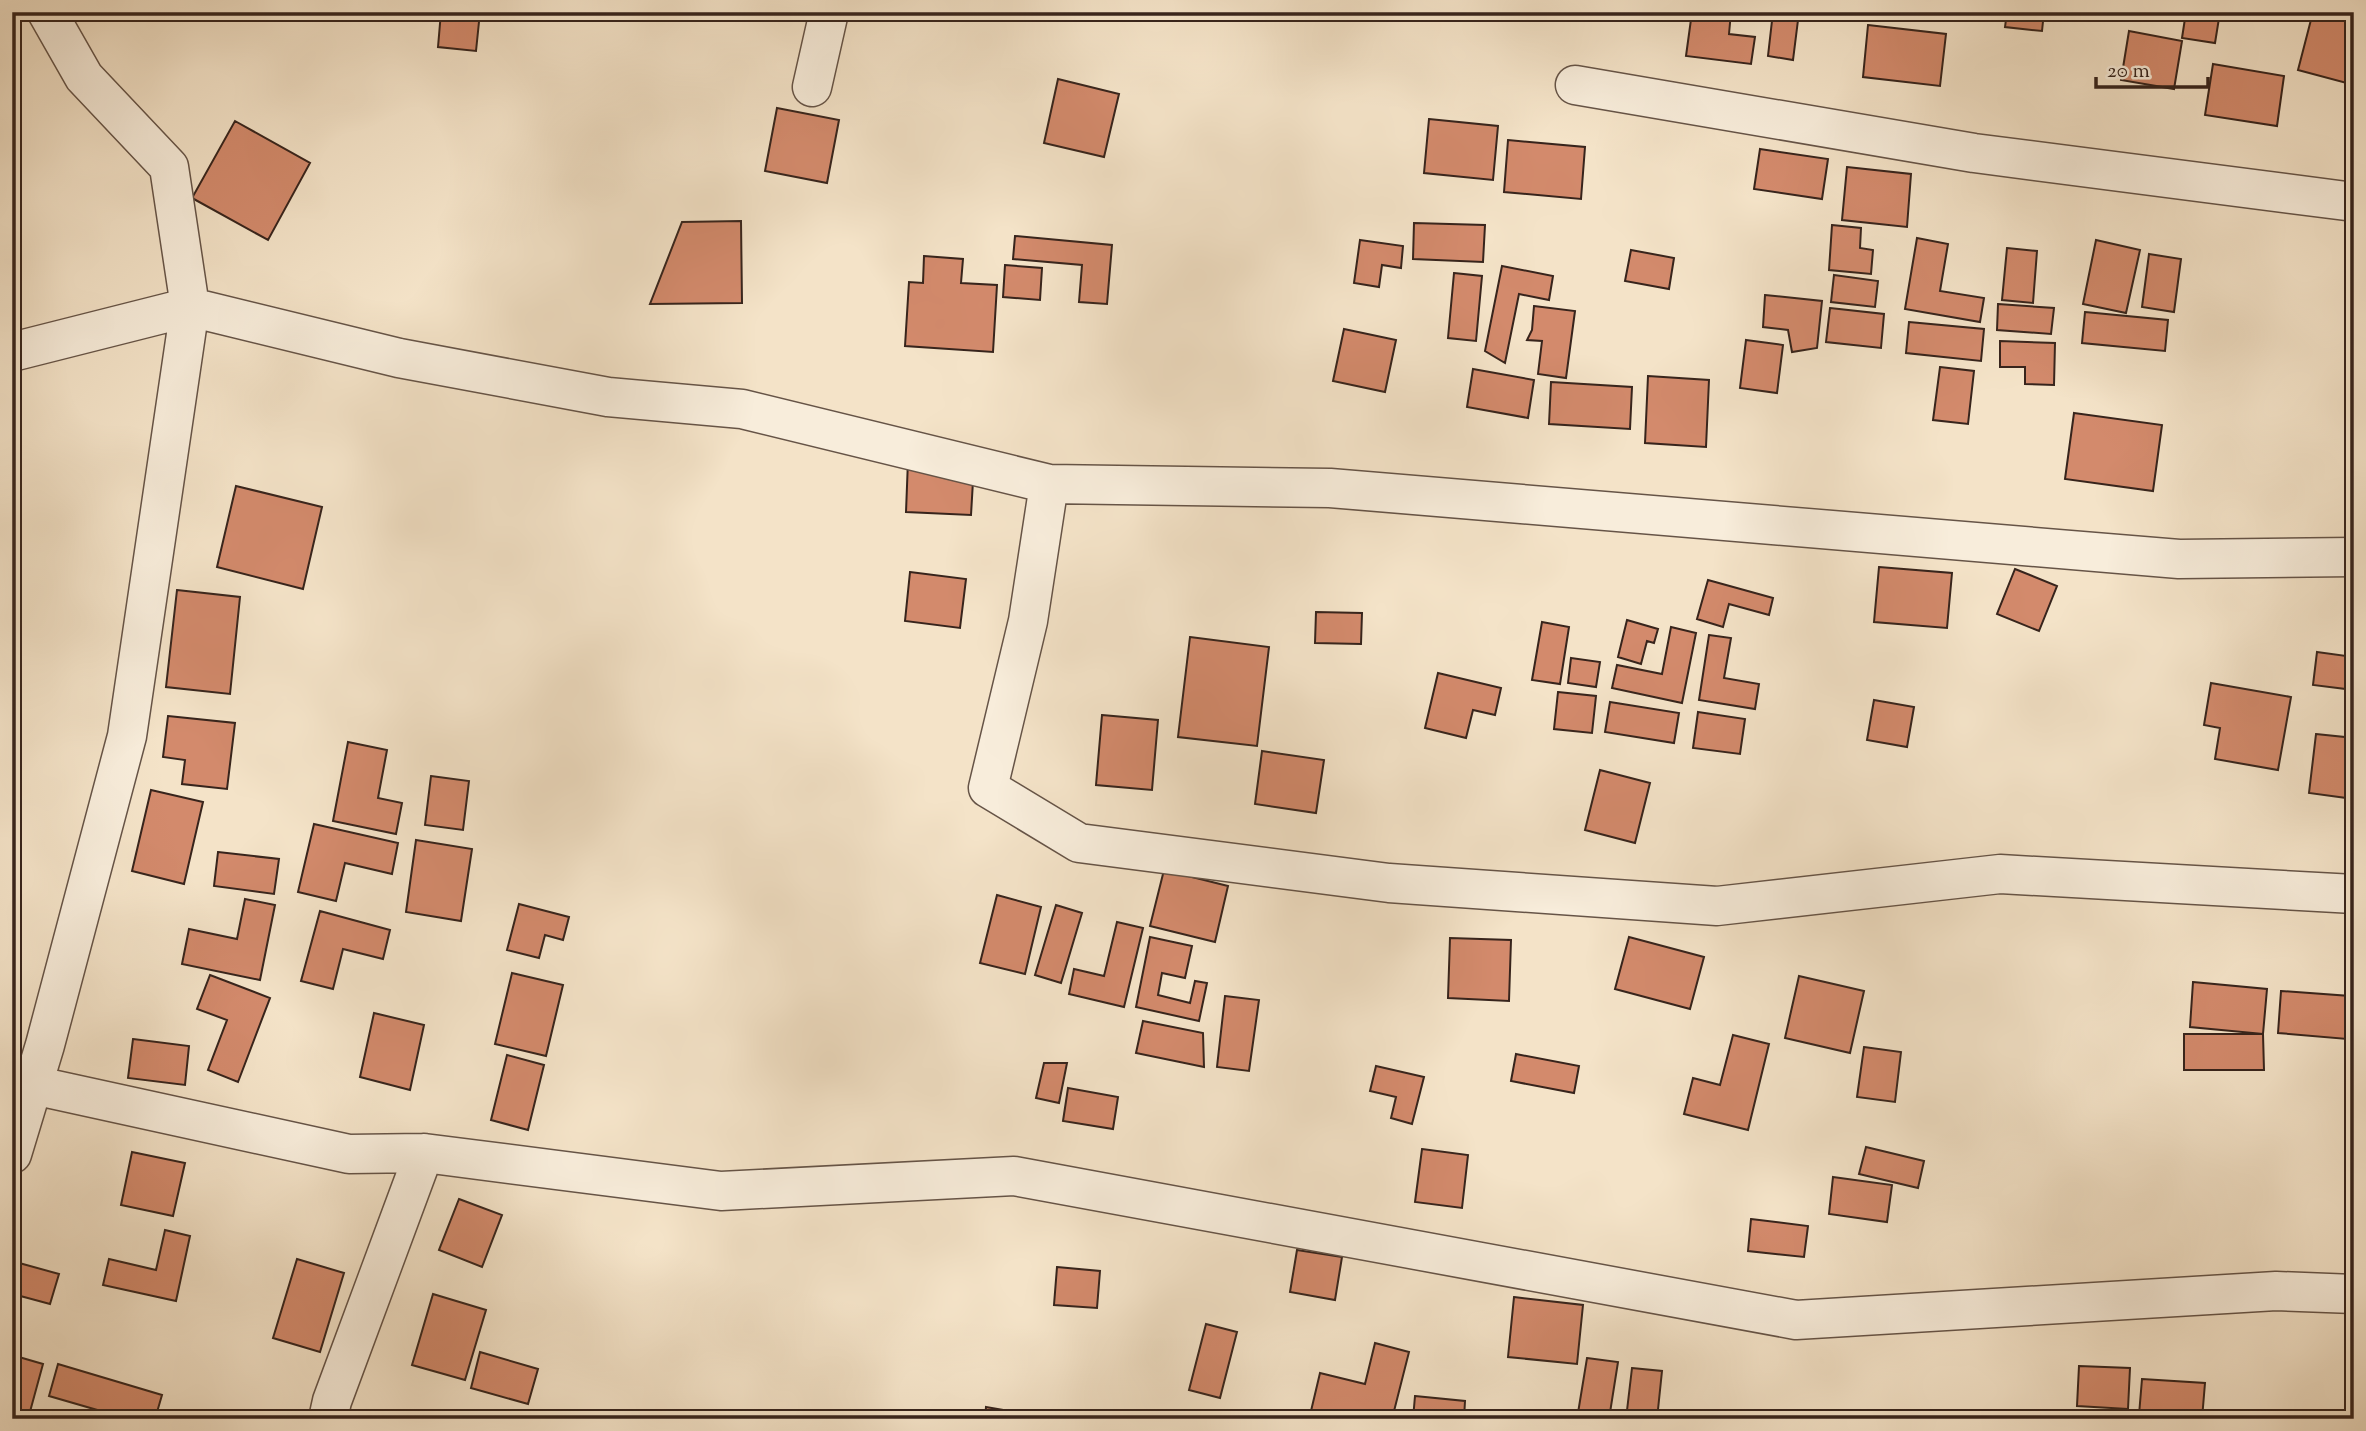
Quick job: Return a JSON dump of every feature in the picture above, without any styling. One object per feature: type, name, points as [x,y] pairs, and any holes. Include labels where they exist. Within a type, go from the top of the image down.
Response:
[{"type":"street","points":[[12,1154],[127,737],[190,307],[169,167],[84,77],[47,12]]},
{"type":"street","points":[[812,87],[829,12]]},
{"type":"street","points":[[1575,85],[1974,153],[2354,202]]},
{"type":"street","points":[[12,352],[190,307],[399,358],[608,397],[742,409],[1049,484],[1330,488],[2179,559],[2354,557]]},
{"type":"street","points":[[1049,484],[1028,621],[988,789],[1079,843],[1389,883],[1717,906],[2000,874],[2354,894]]},
{"type":"street","points":[[33,1085],[349,1154],[424,1153],[721,1191],[1014,1176],[1796,1320],[2276,1291],[2354,1294]]},
{"type":"street","points":[[328,1419],[332,1401],[424,1153]]},
{"type":"building","points":[[441,12],[480,12],[476,51],[438,47]]},
{"type":"building","points":[[1360,12],[1433,12],[1433,19],[1360,16]]},
{"type":"building","points":[[1692,12],[1731,12],[1729,34],[1755,37],[1751,64],[1686,56]]},
{"type":"building","points":[[1773,12],[1799,12],[1793,60],[1768,56]]},
{"type":"building","points":[[2007,12],[2044,12],[2042,31],[2005,27]]},
{"type":"building","points":[[2186,12],[2220,12],[2215,43],[2182,38]]},
{"type":"building","points":[[2313,12],[2354,12],[2354,85],[2298,70]]},
{"type":"building","points":[[1868,25],[1946,34],[1940,86],[1863,77]]},
{"type":"building","points":[[2129,31],[2182,41],[2174,89],[2121,80]]},
{"type":"building","points":[[2213,64],[2284,76],[2277,126],[2205,115]]},
{"type":"building","points":[[1058,79],[1119,94],[1104,157],[1044,143]]},
{"type":"building","points":[[777,108],[839,120],[827,183],[765,171]]},
{"type":"building","points":[[1429,119],[1498,126],[1493,180],[1424,173]]},
{"type":"building","points":[[235,121],[310,163],[268,240],[192,198]]},
{"type":"building","points":[[1508,140],[1585,147],[1581,199],[1504,192]]},
{"type":"building","points":[[1760,149],[1828,159],[1822,199],[1754,189]]},
{"type":"building","points":[[1847,167],[1911,174],[1907,227],[1842,220]]},
{"type":"building","points":[[741,221],[742,303],[650,304],[682,222]]},
{"type":"building","points":[[1414,223],[1485,225],[1483,262],[1413,259]]},
{"type":"building","points":[[1832,225],[1861,228],[1860,248],[1873,250],[1871,274],[1829,270]]},
{"type":"building","points":[[1015,236],[1112,245],[1107,304],[1079,302],[1082,265],[1013,259]]},
{"type":"building","points":[[1917,238],[1948,244],[1940,291],[1984,298],[1980,322],[1905,309]]},
{"type":"building","points":[[1360,240],[1403,246],[1401,268],[1382,265],[1379,287],[1354,283]]},
{"type":"building","points":[[2096,240],[2140,250],[2126,313],[2083,304]]},
{"type":"building","points":[[2007,248],[2037,251],[2033,303],[2002,300]]},
{"type":"building","points":[[1631,250],[1674,258],[1669,289],[1625,281]]},
{"type":"building","points":[[2149,254],[2181,259],[2174,312],[2142,307]]},
{"type":"building","points":[[924,256],[963,259],[961,283],[997,285],[993,352],[905,346],[909,282],[923,283]]},
{"type":"building","points":[[1005,265],[1042,268],[1040,300],[1003,297]]},
{"type":"building","points":[[1502,266],[1553,276],[1549,300],[1519,294],[1505,363],[1485,351]]},
{"type":"building","points":[[1454,273],[1482,276],[1476,341],[1448,338]]},
{"type":"building","points":[[1834,275],[1878,281],[1875,307],[1831,302]]},
{"type":"building","points":[[1765,295],[1822,301],[1817,348],[1792,352],[1788,330],[1763,327]]},
{"type":"building","points":[[1998,304],[2054,308],[2051,334],[1997,330]]},
{"type":"building","points":[[1534,306],[1575,311],[1566,378],[1538,374],[1542,341],[1527,340],[1532,330]]},
{"type":"building","points":[[1830,308],[1884,314],[1881,348],[1826,342]]},
{"type":"building","points":[[2085,312],[2168,320],[2165,351],[2082,343]]},
{"type":"building","points":[[1909,322],[1984,329],[1981,361],[1906,353]]},
{"type":"building","points":[[1344,329],[1396,340],[1385,392],[1333,381]]},
{"type":"building","points":[[1746,340],[1783,345],[1777,393],[1740,388]]},
{"type":"building","points":[[2000,341],[2055,343],[2054,385],[2025,384],[2025,367],[2000,367]]},
{"type":"building","points":[[1940,367],[1974,371],[1968,424],[1933,420]]},
{"type":"building","points":[[1473,369],[1534,380],[1528,418],[1467,407]]},
{"type":"building","points":[[1648,376],[1709,380],[1706,447],[1645,443]]},
{"type":"building","points":[[1551,382],[1632,387],[1630,429],[1549,424]]},
{"type":"building","points":[[2074,413],[2162,425],[2153,491],[2065,479]]},
{"type":"building","points":[[908,460],[974,464],[971,515],[906,512]]},
{"type":"building","points":[[236,486],[322,507],[303,589],[217,567]]},
{"type":"building","points":[[1879,567],[1952,573],[1947,628],[1874,622]]},
{"type":"building","points":[[2015,569],[2057,586],[2039,631],[1997,614]]},
{"type":"building","points":[[910,572],[966,579],[960,628],[905,621]]},
{"type":"building","points":[[1708,580],[1773,598],[1769,615],[1729,604],[1723,627],[1697,619]]},
{"type":"building","points":[[177,590],[240,597],[230,694],[166,687]]},
{"type":"building","points":[[1316,612],[1362,613],[1361,644],[1315,643]]},
{"type":"building","points":[[1627,620],[1658,629],[1654,643],[1647,641],[1641,664],[1618,657]]},
{"type":"building","points":[[1542,622],[1569,627],[1560,684],[1532,680]]},
{"type":"building","points":[[1671,627],[1696,633],[1682,703],[1612,688],[1617,665],[1662,674]]},
{"type":"building","points":[[1709,635],[1731,638],[1724,678],[1759,684],[1755,709],[1699,700]]},
{"type":"building","points":[[1190,637],[1269,647],[1257,746],[1178,737]]},
{"type":"building","points":[[2317,652],[2354,657],[2354,690],[2313,685]]},
{"type":"building","points":[[1571,658],[1600,662],[1596,687],[1568,683]]},
{"type":"building","points":[[1438,673],[1501,688],[1495,715],[1473,710],[1466,738],[1425,728]]},
{"type":"building","points":[[2211,683],[2291,697],[2278,770],[2215,759],[2220,728],[2204,725]]},
{"type":"building","points":[[1558,692],[1596,696],[1592,733],[1554,729]]},
{"type":"building","points":[[1874,700],[1914,707],[1907,747],[1867,740]]},
{"type":"building","points":[[1610,702],[1679,713],[1674,743],[1605,732]]},
{"type":"building","points":[[1698,712],[1745,719],[1740,754],[1693,748]]},
{"type":"building","points":[[1102,715],[1158,720],[1152,790],[1096,785]]},
{"type":"building","points":[[168,716],[235,723],[227,789],[182,784],[185,760],[163,757]]},
{"type":"building","points":[[2316,734],[2354,738],[2354,799],[2309,793]]},
{"type":"building","points":[[348,742],[387,750],[378,798],[402,803],[396,834],[333,821]]},
{"type":"building","points":[[1262,751],[1324,760],[1316,813],[1255,804]]},
{"type":"building","points":[[1600,770],[1650,783],[1635,843],[1585,830]]},
{"type":"building","points":[[431,776],[469,781],[463,830],[425,825]]},
{"type":"building","points":[[151,790],[203,802],[184,884],[132,871]]},
{"type":"building","points":[[314,824],[398,843],[392,874],[345,863],[336,901],[298,892]]},
{"type":"building","points":[[416,840],[472,849],[461,921],[406,912]]},
{"type":"building","points":[[218,852],[279,859],[274,894],[214,886]]},
{"type":"building","points":[[1164,870],[1228,886],[1215,942],[1150,926]]},
{"type":"building","points":[[997,895],[1041,907],[1025,974],[980,963]]},
{"type":"building","points":[[245,899],[275,905],[260,980],[182,964],[189,929],[237,939]]},
{"type":"building","points":[[519,904],[569,917],[563,940],[545,935],[539,958],[507,950]]},
{"type":"building","points":[[1056,905],[1082,913],[1061,983],[1035,975]]},
{"type":"building","points":[[320,911],[390,930],[383,959],[343,949],[333,989],[301,981]]},
{"type":"building","points":[[1117,922],[1143,928],[1124,1007],[1069,994],[1074,969],[1104,976]]},
{"type":"building","points":[[1150,937],[1192,946],[1185,978],[1162,973],[1158,995],[1190,1003],[1195,981],[1207,983],[1199,1021],[1136,1007]]},
{"type":"building","points":[[1629,937],[1704,957],[1690,1009],[1615,989]]},
{"type":"building","points":[[1450,938],[1511,940],[1509,1001],[1448,998]]},
{"type":"building","points":[[512,973],[563,985],[546,1056],[495,1044]]},
{"type":"building","points":[[210,975],[270,998],[238,1082],[208,1070],[227,1020],[197,1009]]},
{"type":"building","points":[[1799,976],[1864,991],[1850,1053],[1785,1038]]},
{"type":"building","points":[[2193,982],[2267,989],[2263,1034],[2190,1027]]},
{"type":"building","points":[[2281,991],[2350,996],[2347,1039],[2278,1033]]},
{"type":"building","points":[[1225,996],[1259,1000],[1249,1071],[1217,1067]]},
{"type":"building","points":[[374,1013],[424,1025],[410,1090],[360,1077]]},
{"type":"building","points":[[1143,1021],[1203,1033],[1204,1067],[1136,1053]]},
{"type":"building","points":[[2184,1034],[2263,1034],[2264,1070],[2184,1070]]},
{"type":"building","points":[[1733,1035],[1769,1044],[1748,1130],[1684,1114],[1693,1078],[1720,1085]]},
{"type":"building","points":[[133,1039],[189,1046],[185,1085],[128,1078]]},
{"type":"building","points":[[1864,1047],[1901,1052],[1895,1102],[1857,1097]]},
{"type":"building","points":[[1516,1054],[1579,1066],[1574,1093],[1511,1081]]},
{"type":"building","points":[[507,1055],[544,1065],[528,1130],[491,1120]]},
{"type":"building","points":[[1044,1063],[1067,1063],[1059,1103],[1036,1098]]},
{"type":"building","points":[[1376,1066],[1424,1077],[1412,1124],[1391,1118],[1396,1097],[1370,1091]]},
{"type":"building","points":[[1068,1088],[1118,1097],[1113,1129],[1063,1121]]},
{"type":"building","points":[[1866,1147],[1924,1161],[1918,1188],[1859,1174]]},
{"type":"building","points":[[1422,1149],[1468,1155],[1462,1208],[1415,1202]]},
{"type":"building","points":[[132,1152],[185,1163],[173,1216],[121,1205]]},
{"type":"building","points":[[1833,1177],[1892,1185],[1887,1222],[1829,1214]]},
{"type":"building","points":[[459,1199],[502,1215],[482,1267],[439,1250]]},
{"type":"building","points":[[1751,1219],[1808,1226],[1804,1257],[1748,1251]]},
{"type":"building","points":[[165,1230],[190,1236],[176,1301],[103,1285],[109,1259],[156,1270]]},
{"type":"building","points":[[1297,1250],[1342,1257],[1335,1300],[1290,1292]]},
{"type":"building","points":[[297,1259],[344,1273],[320,1352],[273,1338]]},
{"type":"building","points":[[12,1261],[59,1274],[50,1304],[13,1294],[12,1298]]},
{"type":"building","points":[[1057,1267],[1100,1271],[1097,1308],[1054,1305]]},
{"type":"building","points":[[433,1294],[486,1310],[465,1380],[412,1365]]},
{"type":"building","points":[[1514,1297],[1583,1305],[1577,1364],[1508,1357]]},
{"type":"building","points":[[1206,1324],[1237,1332],[1220,1398],[1189,1390]]},
{"type":"building","points":[[1375,1343],[1409,1352],[1392,1419],[1343,1419],[1311,1411],[1320,1373],[1365,1384]]},
{"type":"building","points":[[480,1352],[538,1369],[528,1404],[471,1388]]},
{"type":"building","points":[[12,1355],[43,1364],[28,1419],[12,1419]]},
{"type":"building","points":[[1587,1358],[1618,1362],[1609,1419],[1577,1419]]},
{"type":"building","points":[[58,1364],[162,1395],[155,1419],[117,1419],[118,1416],[49,1396]]},
{"type":"building","points":[[2079,1366],[2130,1368],[2128,1409],[2077,1406]]},
{"type":"building","points":[[1632,1368],[1662,1371],[1657,1419],[1626,1419]]},
{"type":"building","points":[[2142,1379],[2205,1383],[2202,1419],[2139,1415]]},
{"type":"building","points":[[1415,1396],[1465,1401],[1464,1419],[1413,1419]]},
{"type":"building","points":[[986,1407],[1055,1419],[985,1419]]}]
